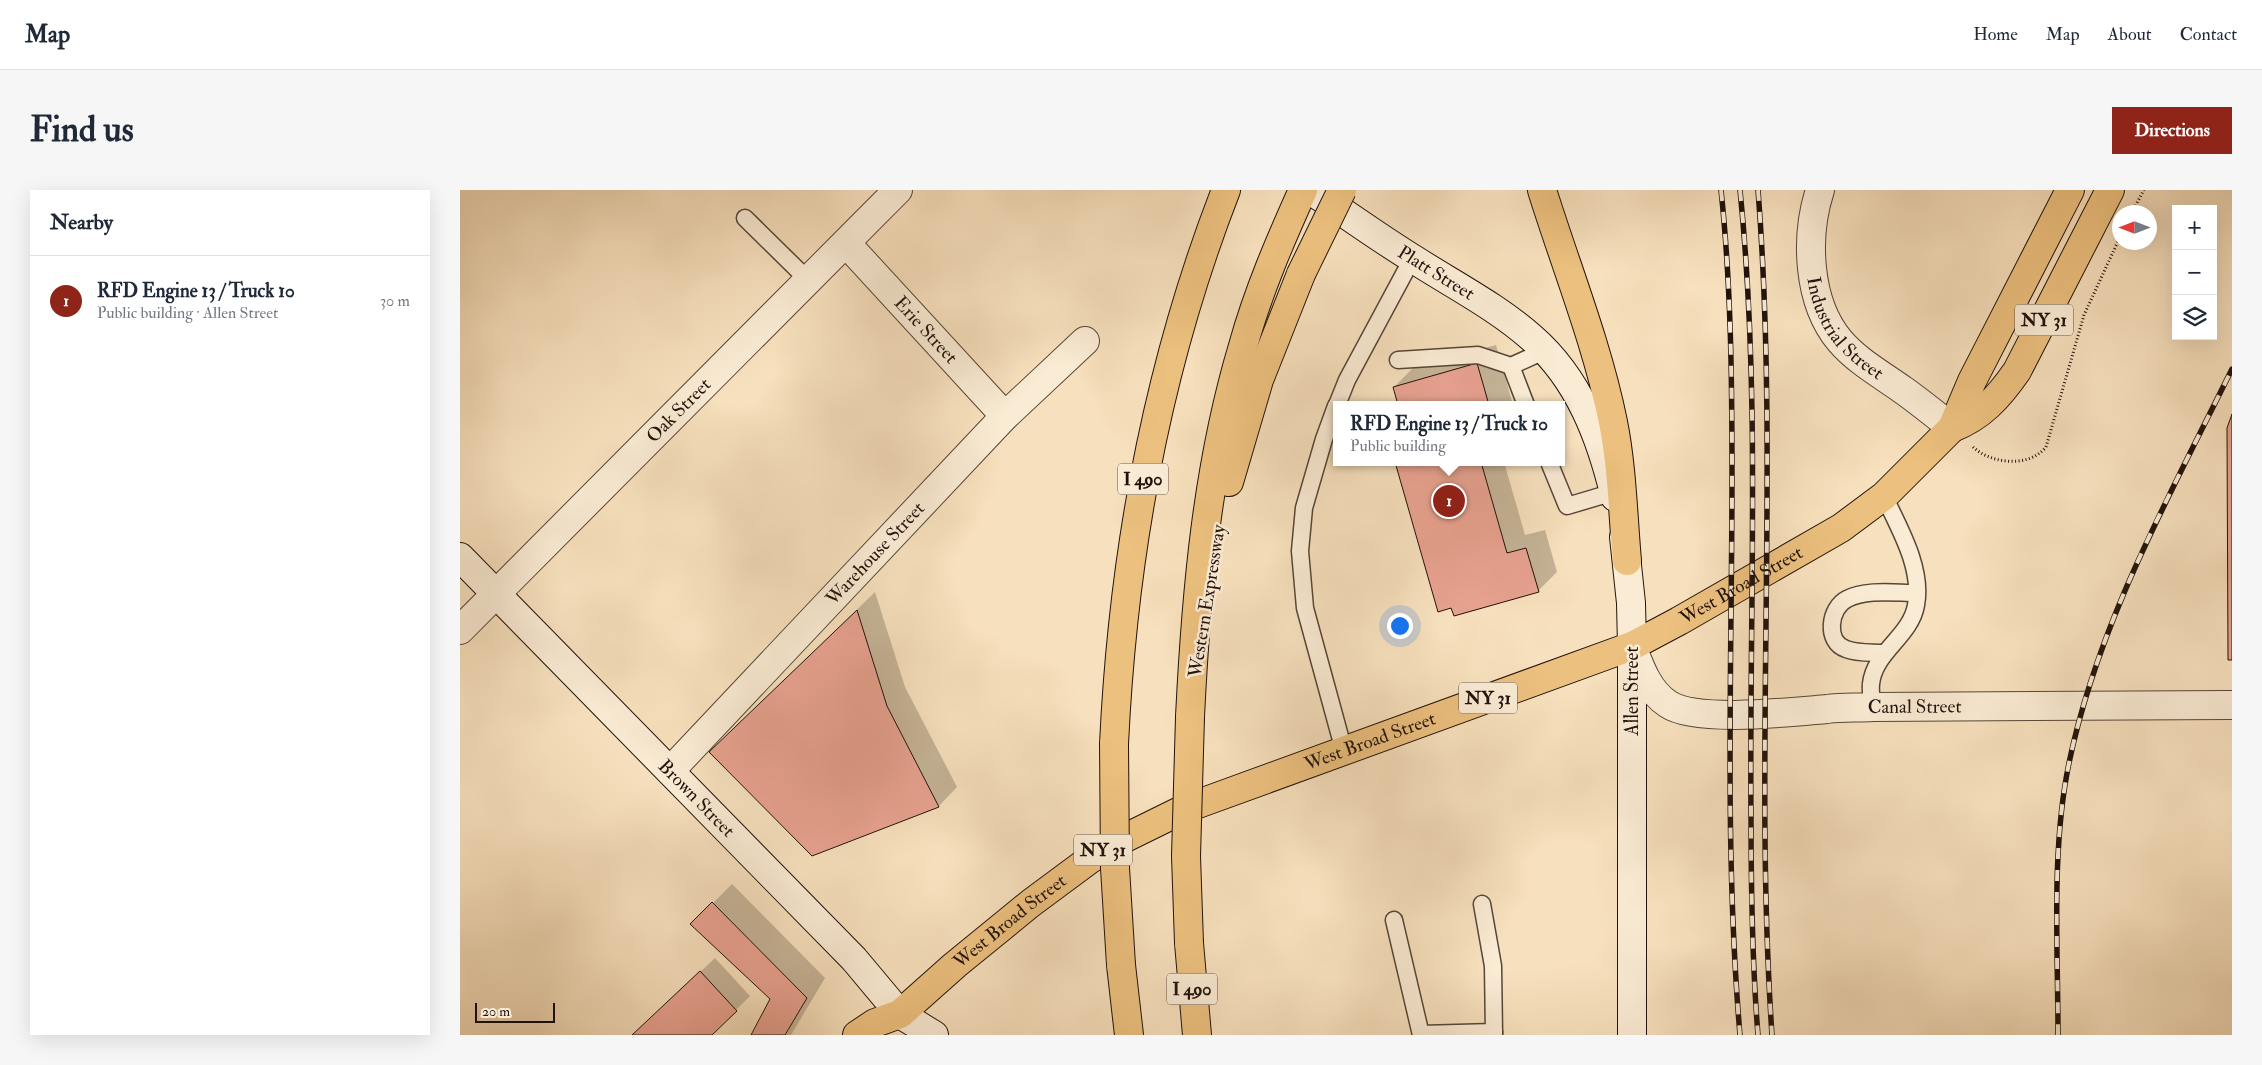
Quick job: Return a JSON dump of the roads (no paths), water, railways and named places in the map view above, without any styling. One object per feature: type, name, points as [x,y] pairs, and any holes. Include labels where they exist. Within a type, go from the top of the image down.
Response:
[{"type":"main road","name":"I 490","points":[[1129,1035],[1121,965],[1114,858],[1114,744],[1122,622],[1143,479],[1178,335],[1226,190]]},
{"type":"main road","points":[[1190,717],[1202,559],[1220,441],[1243,346],[1274,258],[1303,190]]},
{"type":"main road","name":"Western Expressway","points":[[1197,1035],[1189,943],[1186,856],[1190,717],[1209,570],[1231,474],[1260,380],[1301,274],[1342,190]]},
{"type":"main road","points":[[1542,190],[1592,345],[1612,420],[1618,455],[1627,561]]},
{"type":"main road","name":"West Broad Street","points":[[1952,428],[1972,381],[2070,190]]},
{"type":"main road","name":"West Broad Street","points":[[857,1035],[875,1023],[899,1028],[955,965],[1031,902],[1117,842],[1184,809],[1632,646],[1841,528],[1884,496],[1952,428],[1975,418],[1997,398],[2017,371],[2110,190]]},
{"type":"street","name":"Oak Street","points":[[460,630],[898,190]]},
{"type":"street","name":"Platt Street","points":[[1310,190],[1412,259],[1480,300],[1521,329],[1550,357]]},
{"type":"street","name":"Industrial Street","points":[[1820,190],[1811,243],[1814,284],[1824,315],[1840,340],[1862,361],[1952,428]]},
{"type":"street","name":"Erie Street","points":[[846,243],[1005,416]]},
{"type":"street","name":"Warehouse Street","points":[[670,770],[1005,416],[1086,341]]},
{"type":"street","name":"Allen Street","points":[[1550,357],[1574,388],[1589,418],[1614,492],[1627,561],[1631,603],[1632,646],[1632,1035]]},
{"type":"street","name":"Brown Street","points":[[460,557],[854,959],[899,1028],[934,1035]]},
{"type":"street","name":"Canal Street","points":[[1632,646],[1651,688],[1668,704],[1686,711],[1779,714],[1832,708],[1873,707],[2232,705]]},
{"type":"lane","points":[[745,218],[808,280]]},
{"type":"lane","points":[[1339,401],[1347,380],[1412,259]]},
{"type":"lane","points":[[1398,360],[1478,355],[1510,366],[1550,357]]},
{"type":"lane","points":[[1510,366],[1524,401]]},
{"type":"lane","points":[[1333,415],[1324,438],[1304,508],[1300,551],[1305,608],[1344,751]]},
{"type":"lane","points":[[1551,466],[1567,506],[1614,492]]},
{"type":"lane","points":[[1873,707],[1871,684],[1876,667],[1911,621],[1916,605],[1916,580],[1909,552],[1884,496]]},
{"type":"lane","points":[[1885,653],[1856,652],[1844,649],[1835,642],[1832,634],[1832,619],[1838,606],[1847,599],[1864,594],[1916,593]]},
{"type":"lane","points":[[1394,920],[1421,1034],[1494,1033],[1493,966],[1482,904]]},
{"type":"railway","points":[[1721,190],[1729,296],[1731,368],[1730,825],[1735,965],[1740,1035]]},
{"type":"railway","points":[[1740,190],[1746,268],[1752,424],[1751,869],[1753,953],[1758,1035]]},
{"type":"railway","points":[[1758,190],[1764,295],[1767,401],[1765,824],[1767,930],[1772,1035]]},
{"type":"railway","points":[[2058,1035],[2057,898],[2060,830],[2063,796],[2069,763],[2082,711],[2098,660],[2138,561],[2232,369]]},
{"type":"place","name":"RFD Engine 13 / Truck 10","points":[[1449,501]]}]
